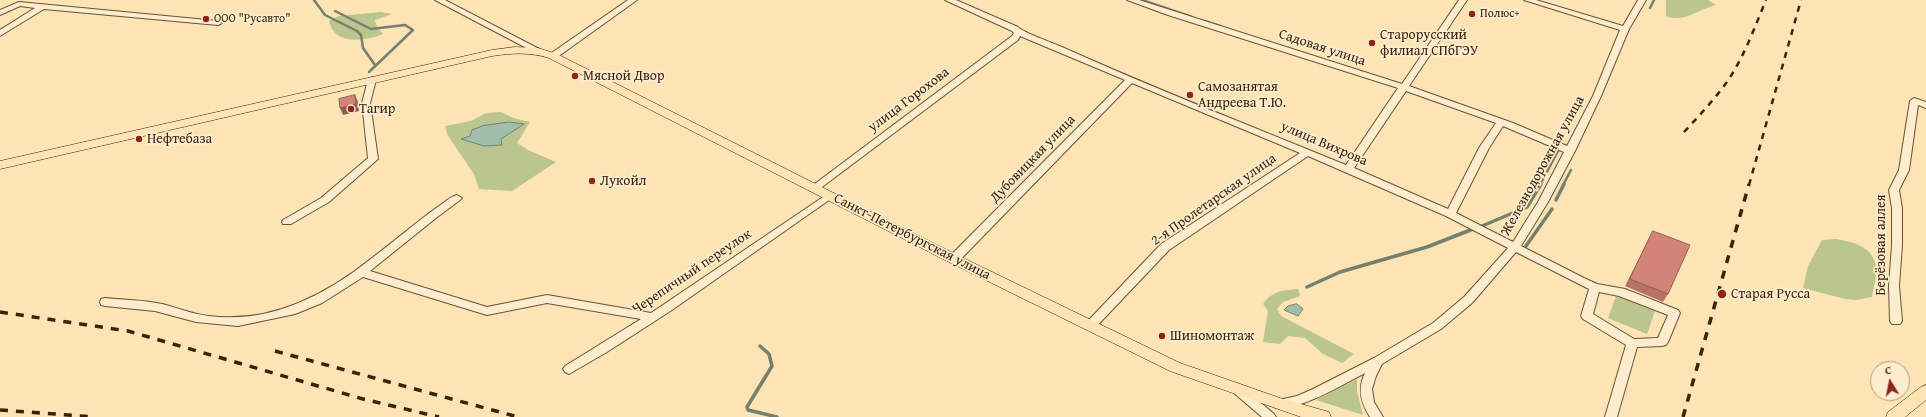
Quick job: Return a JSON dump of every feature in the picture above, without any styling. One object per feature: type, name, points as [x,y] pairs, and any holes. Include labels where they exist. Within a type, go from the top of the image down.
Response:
[{"type":"main road","name":"Санкт-Петербургская улица","points":[[0,165],[506,50],[524,49],[539,51],[552,56],[954,259],[1175,367],[1238,390],[1274,411],[1323,417]]},
{"type":"main road","points":[[1894,417],[1926,391]]},
{"type":"street","points":[[439,0],[539,51]]},
{"type":"street","points":[[552,56],[633,0]]},
{"type":"street","name":"улица Вихрова","points":[[949,0],[1015,29],[1018,33],[1030,36],[1308,152],[1450,214],[1580,281],[1595,287],[1621,292],[1674,313],[1662,342],[1632,343]]},
{"type":"street","name":"Садовая улица","points":[[1131,0],[1404,87],[1501,122],[1570,151]]},
{"type":"street","points":[[1348,169],[1463,0]]},
{"type":"street","points":[[1528,0],[1625,29]]},
{"type":"street","name":"Железнодорожная улица","points":[[1274,411],[1317,392],[1378,361],[1436,326],[1468,300],[1514,248],[1543,202],[1597,96],[1625,29],[1642,0]]},
{"type":"street","points":[[0,13],[19,4],[218,23]]},
{"type":"street","points":[[0,34],[43,6]]},
{"type":"street","name":"улица Горохова","points":[[815,188],[1015,38],[1018,33]]},
{"type":"street","name":"Дубовицкая улица","points":[[954,259],[1131,79]]},
{"type":"street","points":[[288,222],[325,200],[373,159],[366,103],[372,80]]},
{"type":"street","name":"Берёзовая аллея","points":[[1896,321],[1894,286],[1897,245],[1897,215],[1894,190],[1904,170],[1914,101],[1926,104]]},
{"type":"street","points":[[1450,214],[1484,148],[1501,122]]},
{"type":"street","name":"2-я Пролетарская улица","points":[[1090,326],[1165,247],[1308,152]]},
{"type":"street","name":"Черепичный переулок","points":[[569,369],[744,257],[829,196]]},
{"type":"street","points":[[104,302],[162,308],[177,314],[209,320],[232,322],[280,315],[302,308],[340,288],[363,273],[438,210],[457,198]]},
{"type":"street","points":[[363,273],[487,311],[547,299],[652,317]]},
{"type":"street","points":[[1595,287],[1587,316],[1632,343],[1611,417]]},
{"type":"street","points":[[1377,417],[1369,407],[1365,391],[1368,376],[1378,361]]},
{"type":"green space","points":[[1666,0],[1708,0],[1716,5],[1691,15],[1672,18],[1666,16]]},
{"type":"green space","points":[[381,12],[392,14],[375,20],[377,27],[383,34],[360,40],[352,40],[337,35],[332,29],[329,21],[339,16]]},
{"type":"green space","points":[[501,112],[513,118],[530,122],[517,143],[528,150],[556,162],[512,191],[479,189],[474,174],[448,136],[445,126],[471,121],[486,113]],"holes":[[[509,122],[524,124],[501,139],[501,145],[484,146],[462,139]]]},
{"type":"green space","points":[[1836,239],[1861,246],[1866,249],[1874,259],[1876,266],[1876,277],[1872,297],[1856,300],[1845,299],[1803,288],[1808,266],[1822,240]]},
{"type":"green space","points":[[1298,289],[1300,296],[1283,302],[1277,309],[1281,316],[1354,354],[1342,363],[1323,354],[1305,338],[1288,336],[1280,344],[1263,342],[1268,311],[1263,304],[1270,296],[1274,294]]},
{"type":"green space","points":[[1616,296],[1655,311],[1647,334],[1608,318]]},
{"type":"green space","points":[[1357,379],[1357,391],[1363,415],[1316,400]]},
{"type":"shaded area","points":[[509,122],[524,124],[501,139],[502,145],[484,146],[461,139],[470,136],[472,130],[482,126]]},
{"type":"shaded area","points":[[1297,304],[1303,309],[1298,316],[1284,310],[1288,306]]},
{"type":"building","points":[[355,95],[356,104],[340,108],[339,99]]},
{"type":"building","points":[[1653,231],[1690,245],[1668,294],[1630,279]]},
{"type":"waterway","points":[[314,0],[325,15],[357,31],[361,35],[363,48],[375,65]]},
{"type":"waterway","points":[[1142,0],[1192,17]]},
{"type":"waterway","points":[[1650,8],[1654,0]]},
{"type":"waterway","points":[[335,11],[371,29],[405,25],[413,30],[369,72]]},
{"type":"waterway","points":[[1204,21],[1220,26]]},
{"type":"waterway","points":[[1540,185],[1559,149]]},
{"type":"waterway","points":[[1563,185],[1571,170]]},
{"type":"waterway","points":[[1482,226],[1527,207],[1541,184]]},
{"type":"waterway","points":[[1556,200],[1564,184]]},
{"type":"waterway","points":[[1526,246],[1552,209]]},
{"type":"waterway","points":[[1307,287],[1340,272],[1427,247],[1473,229]]},
{"type":"waterway","points":[[760,346],[769,354],[772,366],[747,407],[748,410],[777,417]]},
{"type":"railway","points":[[1684,132],[1715,98],[1731,76],[1748,44],[1766,0]]},
{"type":"railway","points":[[1749,185],[1801,0]]},
{"type":"railway","points":[[1683,417],[1749,184]]},
{"type":"railway","points":[[0,312],[128,331],[363,399],[439,417]]},
{"type":"railway","points":[[275,351],[518,417]]},
{"type":"railway","points":[[0,410],[95,417]]},
{"type":"place","name":"Полюс+","points":[[1472,14]]},
{"type":"place","name":"ООО \"Русавто\"","points":[[206,19]]},
{"type":"place","name":"Старорусский филиал СПбГЭУ","points":[[1372,43]]},
{"type":"place","name":"Мясной Двор","points":[[575,76]]},
{"type":"place","name":"Самозанятая Андреева Т.Ю.","points":[[1190,95]]},
{"type":"place","name":"Тагир","points":[[351,109]]},
{"type":"place","name":"Нефтебаза","points":[[139,139]]},
{"type":"place","name":"Лукойл","points":[[592,181]]},
{"type":"place","name":"Старая Русса","points":[[1722,294]]},
{"type":"place","name":"Шиномонтаж","points":[[1162,336]]}]
